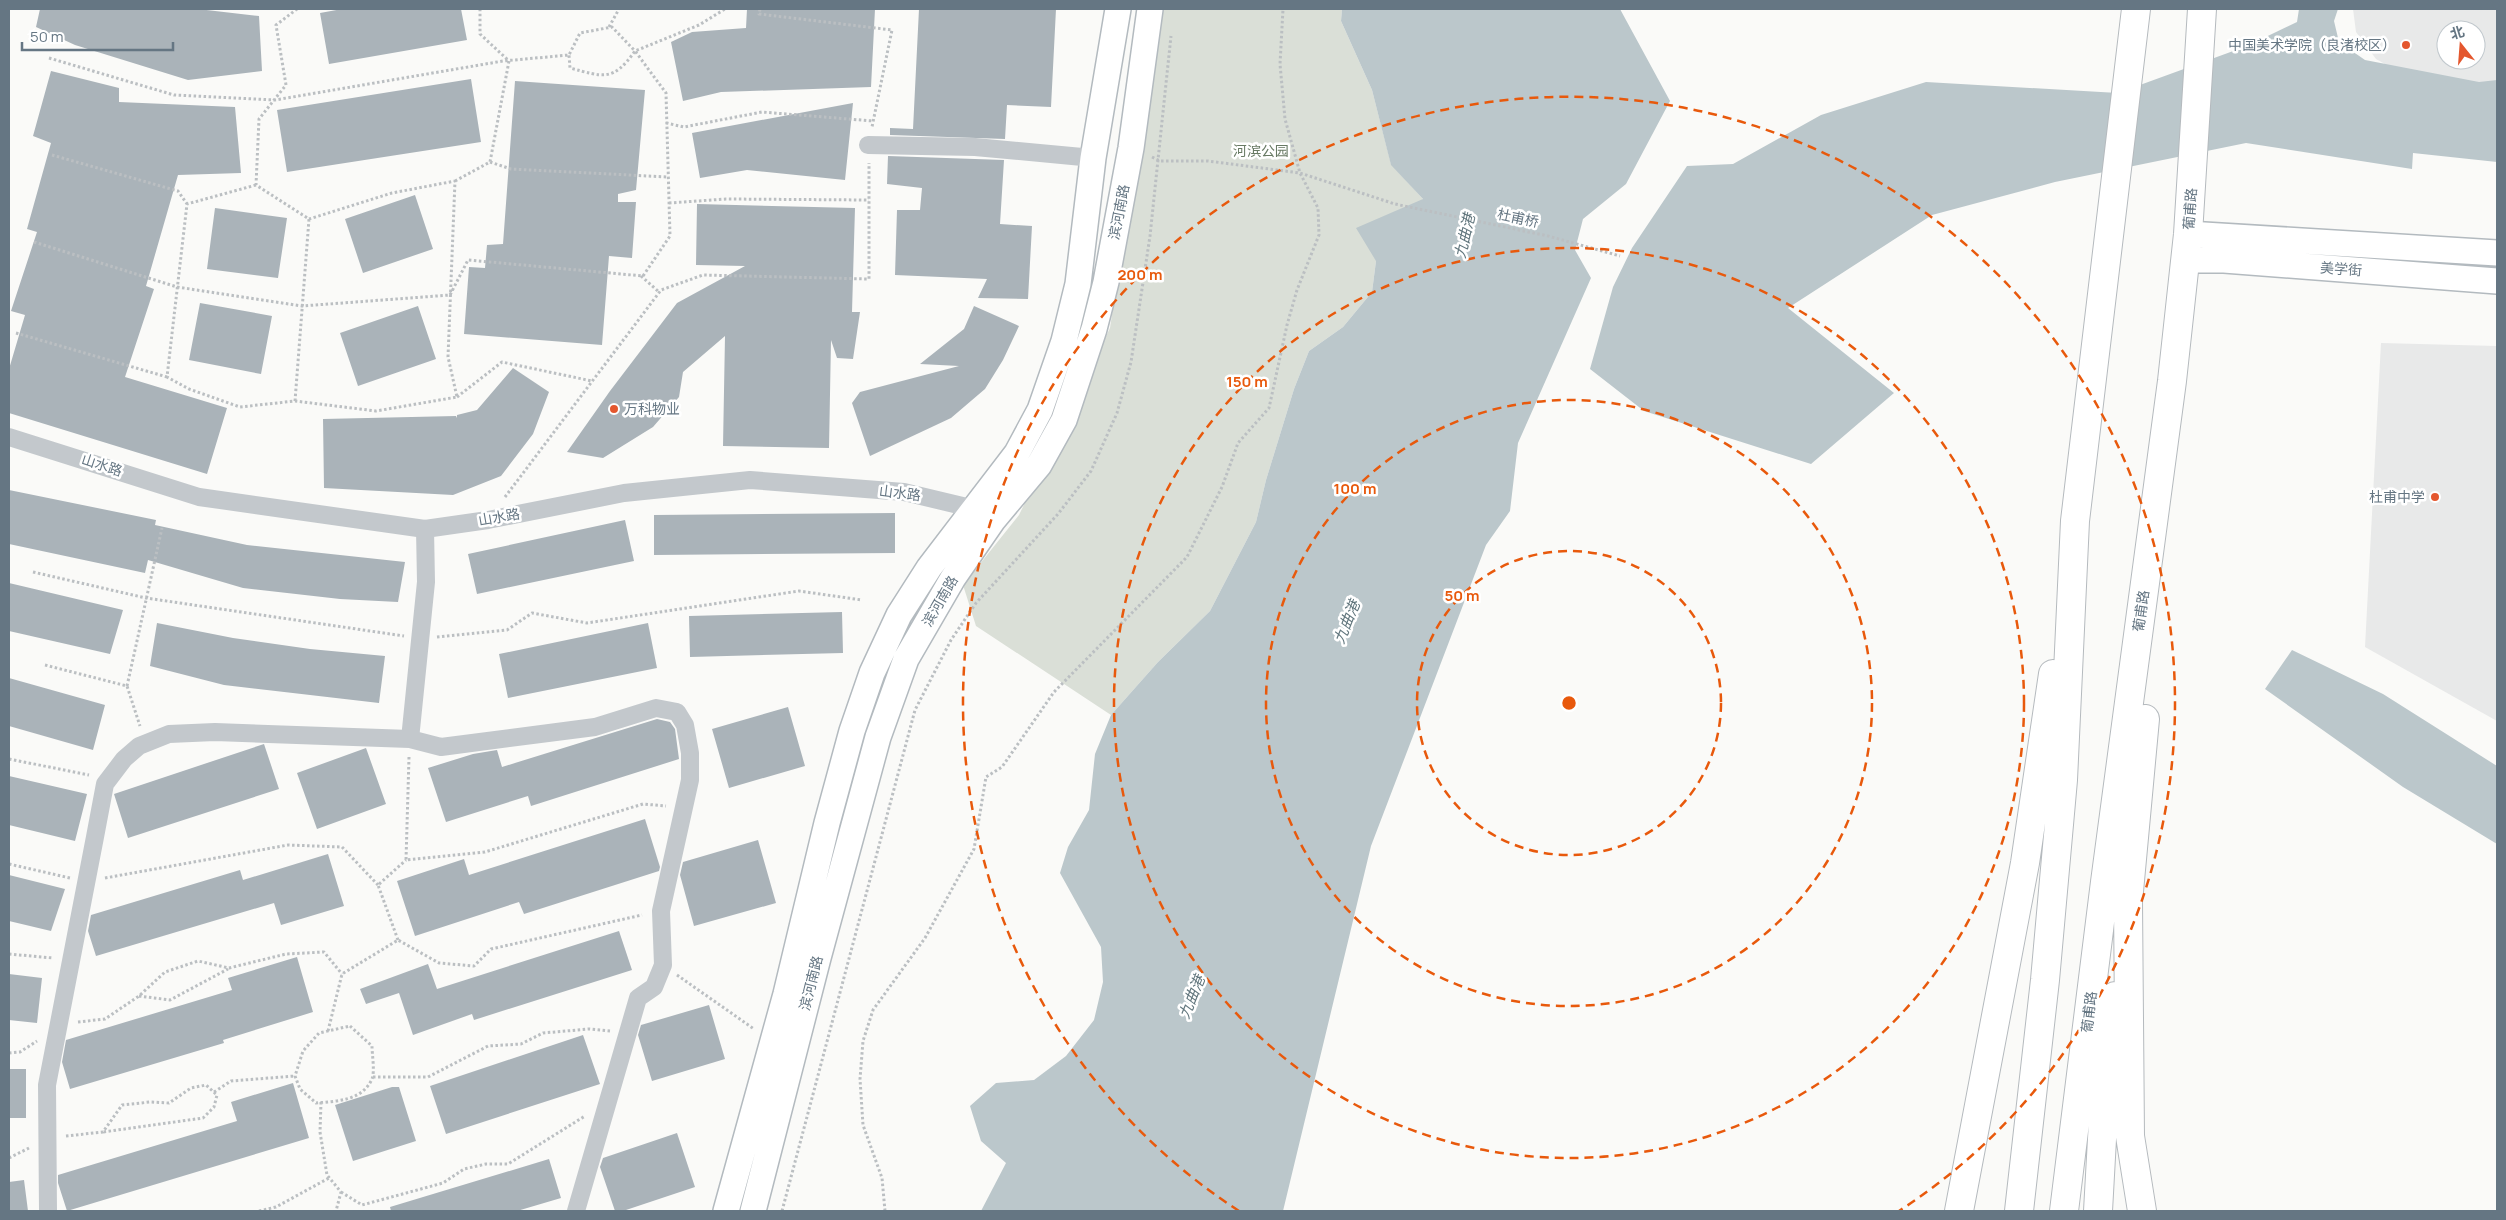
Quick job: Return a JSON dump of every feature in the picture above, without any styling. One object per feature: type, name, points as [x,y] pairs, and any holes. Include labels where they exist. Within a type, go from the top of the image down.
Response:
[{"type":"main road","points":[[1958,1211],[2025,863],[2075,521],[2136,9]]},
{"type":"main road","name":"葡甫路","points":[[2064,1211],[2186,260],[2202,9]]},
{"type":"main road","points":[[2098,1211],[2107,1049],[2128,902],[2161,539],[2172,380]]},
{"type":"main road","points":[[2019,1211],[2046,971],[2063,780],[2075,521]]},
{"type":"main road","points":[[2128,902],[2130,1136],[2142,1211]]},
{"type":"street","points":[[726,1211],[772,1042],[827,823],[852,731],[872,673],[899,615],[928,568],[983,514],[1040,410],[1055,367],[1078,284],[1093,158],[1118,9]]},
{"type":"street","name":"滨河南路","points":[[753,1211],[818,958],[878,737],[906,659],[953,578],[983,514],[1039,465],[1064,420],[1094,329],[1106,282],[1131,148],[1150,9]]},
{"type":"street","points":[[868,145],[975,147],[1093,158]]},
{"type":"street","name":"美学街","points":[[2188,234],[2497,253]]},
{"type":"street","name":"美学街","points":[[2186,260],[2234,261],[2497,281]]},
{"type":"street","name":"山水路","points":[[9,437],[199,497],[425,529],[488,520],[624,493],[750,480],[904,492],[983,514]]},
{"type":"street","points":[[410,739],[427,574],[425,529]]},
{"type":"street","points":[[48,1211],[47,1085],[105,784],[124,759],[146,743],[169,734],[193,732],[410,739],[441,747],[595,727],[656,708],[677,712],[685,725],[690,753],[690,780],[661,911],[663,965],[654,987],[638,998],[576,1211]]},
{"type":"path","points":[[256,185],[259,119],[286,85],[276,25],[298,9]]},
{"type":"path","points":[[480,9],[480,34],[509,61]]},
{"type":"path","points":[[609,27],[619,9]]},
{"type":"path","points":[[641,276],[643,276],[670,236],[666,93],[634,51],[612,27],[580,33],[569,55],[570,68],[601,77],[623,68],[634,51],[699,25],[725,9]]},
{"type":"path","points":[[488,520],[659,292],[703,275],[869,279],[868,145],[892,30],[759,14],[760,9]]},
{"type":"path","points":[[885,1211],[882,1178],[862,1124],[860,1079],[863,1042],[873,1010],[925,938],[974,849],[982,816],[986,777],[1002,767],[1054,692],[1187,557],[1222,487],[1238,443],[1269,408],[1287,325],[1297,290],[1319,235],[1318,208],[1300,173],[1284,110],[1280,64],[1283,9]]},
{"type":"path","points":[[782,1211],[915,710],[951,640],[976,604],[1058,514],[1091,471],[1117,413],[1131,362],[1160,161],[1172,28]]},
{"type":"path","points":[[49,58],[174,95],[274,100],[509,61],[569,55]]},
{"type":"path","points":[[490,162],[509,61]]},
{"type":"path","points":[[666,124],[684,127],[762,112],[874,121]]},
{"type":"path","points":[[1131,148],[1160,161]]},
{"type":"path","points":[[52,156],[178,191],[186,204],[167,377]]},
{"type":"path","name":"杜甫桥","points":[[1160,161],[1208,161],[1300,173],[1395,204],[1548,236],[1620,256]]},
{"type":"path","points":[[308,220],[392,194],[456,181],[490,162],[511,169],[668,177]]},
{"type":"path","points":[[456,181],[448,357],[457,397]]},
{"type":"path","points":[[186,204],[256,185],[308,220]]},
{"type":"path","points":[[669,203],[726,199],[869,200]]},
{"type":"path","points":[[295,401],[308,220]]},
{"type":"path","points":[[34,242],[177,287],[302,306],[450,295]]},
{"type":"path","points":[[450,295],[468,260],[641,276],[659,292]]},
{"type":"path","points":[[16,333],[167,377],[189,389],[240,408],[295,401],[376,412],[457,397],[502,362],[592,381]]},
{"type":"path","points":[[146,743],[127,686],[162,528]]},
{"type":"path","points":[[33,572],[146,598],[421,639],[507,630],[532,612],[587,623],[799,591],[862,600]]},
{"type":"path","points":[[44,664],[127,686]]},
{"type":"path","points":[[406,860],[410,739]]},
{"type":"path","points":[[9,759],[109,780]]},
{"type":"path","points":[[378,885],[406,860],[485,852],[643,804],[684,808]]},
{"type":"path","points":[[9,864],[86,882],[288,845],[342,847],[378,885],[398,940],[439,963],[474,966],[491,949],[661,911]]},
{"type":"path","points":[[328,1031],[342,974],[398,940]]},
{"type":"path","points":[[139,996],[170,1000],[228,968],[286,954],[324,952],[342,974]]},
{"type":"path","points":[[9,954],[71,960]]},
{"type":"path","points":[[72,1022],[105,1019],[139,996],[165,972],[198,961],[228,968]]},
{"type":"path","points":[[663,965],[772,1042]]},
{"type":"path","points":[[350,1026],[372,1046],[373,1078],[360,1095],[336,1102],[316,1103],[300,1089],[295,1076],[303,1052],[320,1033],[328,1031],[350,1026]]},
{"type":"path","points":[[373,1078],[428,1077],[488,1046],[521,1044],[543,1033],[589,1029],[628,1032]]},
{"type":"path","points":[[214,1092],[231,1081],[295,1076]]},
{"type":"path","points":[[48,1138],[102,1132],[203,1118],[214,1107],[217,1095],[206,1085],[191,1088],[169,1103],[150,1102],[122,1105],[102,1132]]},
{"type":"path","points":[[321,1102],[320,1132],[329,1178],[341,1192],[362,1205],[443,1183],[464,1169],[486,1164],[508,1164],[608,1102]]},
{"type":"path","points":[[259,1211],[276,1207],[329,1178]]},
{"type":"path","points":[[336,1211],[341,1192]]},
{"type":"shaded area","name":"中国美术学院（良渚校区）","points":[[2353,9],[2497,9],[2497,87],[2401,73],[2376,59],[2356,32]]},
{"type":"shaded area","name":"杜甫中学","points":[[2381,343],[2497,346],[2497,721],[2365,647]]},
{"type":"green space","name":"河滨公园","points":[[1157,9],[1342,9],[1341,21],[1372,90],[1391,164],[1423,199],[1376,261],[1372,292],[1343,327],[1309,351],[1294,389],[1266,480],[1256,522],[1210,611],[1158,662],[1111,715],[976,626],[963,585],[1019,515],[1110,328]]},
{"type":"water","name":"九曲港","points":[[1342,9],[1620,9],[1670,101],[1626,184],[1583,219],[1575,250],[1591,278],[1518,443],[1510,511],[1486,545],[1371,846],[1283,1211],[981,1211],[1006,1163],[981,1141],[970,1106],[996,1083],[1034,1080],[1066,1056],[1094,1020],[1103,982],[1101,947],[1060,873],[1068,847],[1089,810],[1095,754],[1111,715],[1158,662],[1210,611],[1256,522],[1266,480],[1294,389],[1309,351],[1343,327],[1372,292],[1376,261],[1356,228],[1423,199],[1391,165],[1372,90],[1341,21]]},
{"type":"water","points":[[2299,9],[2338,9],[2334,21],[2339,42],[2365,60],[2479,82],[2497,80],[2497,162],[2413,153],[2412,169],[2246,143],[2055,182],[1932,215],[1788,308],[1894,393],[1811,464],[1644,411],[1590,369],[1613,287],[1632,248],[1687,166],[1733,164],[1821,115],[1926,82],[2118,93],[2247,46],[2297,22]]},
{"type":"water","points":[[2292,650],[2383,694],[2497,766],[2497,844],[2403,787],[2265,689]]},
{"type":"building","points":[[40,9],[198,9],[259,16],[262,71],[188,80],[75,45],[36,27]]},
{"type":"building","points":[[342,9],[461,9],[467,40],[329,64],[320,13]]},
{"type":"building","points":[[747,9],[875,9],[871,87],[721,92],[683,101],[671,42],[692,32],[746,28]]},
{"type":"building","points":[[919,9],[1056,9],[1051,107],[1007,105],[1005,139],[890,135],[890,128],[913,129]]},
{"type":"building","points":[[51,71],[119,88],[119,102],[235,107],[241,173],[178,175],[146,286],[154,289],[125,377],[227,408],[207,474],[9,413],[9,369],[25,315],[11,311],[37,232],[27,229],[51,143],[33,136]]},
{"type":"building","points":[[471,79],[481,142],[287,172],[277,110]]},
{"type":"building","points":[[515,81],[645,90],[636,190],[618,194],[618,202],[636,202],[632,258],[609,256],[602,345],[464,334],[469,267],[485,268],[487,245],[503,244]]},
{"type":"building","points":[[853,103],[845,180],[747,170],[700,178],[692,133]]},
{"type":"building","points":[[888,156],[1004,160],[1000,224],[1032,226],[1028,299],[978,298],[987,279],[895,275],[897,210],[920,210],[922,188],[887,184]]},
{"type":"building","points":[[415,195],[433,249],[363,273],[345,219]]},
{"type":"building","points":[[697,204],[855,208],[852,312],[860,312],[853,359],[837,358],[831,340],[829,448],[723,446],[725,336],[683,372],[679,397],[653,427],[603,458],[567,452],[610,391],[677,303],[745,266],[696,265]]},
{"type":"building","points":[[215,208],[287,218],[278,278],[207,269]]},
{"type":"building","points":[[200,303],[272,316],[261,374],[189,360]]},
{"type":"building","points":[[418,306],[436,359],[358,386],[340,333]]},
{"type":"building","points":[[974,306],[1019,326],[1003,360],[985,389],[951,418],[870,456],[852,403],[860,392],[959,366],[920,364],[964,329]]},
{"type":"building","points":[[513,368],[549,392],[533,434],[501,476],[453,495],[324,488],[323,419],[456,416],[457,418],[457,415],[477,410]]},
{"type":"building","points":[[9,490],[156,520],[155,525],[247,545],[405,562],[398,602],[340,599],[243,588],[148,560],[145,573],[9,544]]},
{"type":"building","points":[[895,513],[895,553],[654,555],[654,515]]},
{"type":"building","points":[[625,520],[634,561],[477,594],[468,554]]},
{"type":"building","points":[[9,583],[123,610],[110,654],[9,631]]},
{"type":"building","points":[[842,612],[843,653],[690,657],[689,616]]},
{"type":"building","points":[[157,623],[233,638],[310,649],[385,656],[379,703],[224,685],[150,666]]},
{"type":"building","points":[[648,623],[657,668],[508,698],[499,654]]},
{"type":"building","points":[[9,678],[105,705],[93,750],[9,726]]},
{"type":"building","points":[[788,707],[805,766],[729,788],[712,729]]},
{"type":"building","points":[[657,719],[670,722],[675,729],[679,759],[531,806],[528,796],[446,822],[428,768],[473,754],[497,750],[502,767]]},
{"type":"building","points":[[264,744],[279,789],[128,838],[114,794]]},
{"type":"building","points":[[366,748],[386,804],[317,829],[297,773]]},
{"type":"building","points":[[9,776],[87,794],[75,841],[9,825]]},
{"type":"building","points":[[645,819],[660,867],[659,871],[524,914],[519,902],[415,936],[397,881],[464,859],[469,875]]},
{"type":"building","points":[[758,840],[776,903],[694,926],[680,875],[683,862]]},
{"type":"building","points":[[328,854],[344,906],[281,925],[274,903],[96,956],[88,931],[91,915],[240,870],[243,880]]},
{"type":"building","points":[[9,875],[65,889],[51,931],[9,921]]},
{"type":"building","points":[[619,931],[632,970],[474,1020],[472,1014],[413,1035],[399,993],[366,1004],[360,989],[428,964],[437,989]]},
{"type":"building","points":[[297,957],[313,1012],[223,1040],[224,1043],[70,1089],[62,1062],[66,1040],[232,990],[228,978]]},
{"type":"building","points":[[9,974],[42,978],[37,1023],[9,1020]]},
{"type":"building","points":[[709,1005],[725,1059],[652,1081],[638,1035],[641,1025]]},
{"type":"building","points":[[583,1035],[600,1084],[446,1134],[430,1086]]},
{"type":"building","points":[[9,1069],[26,1069],[26,1118],[9,1118]]},
{"type":"building","points":[[293,1083],[309,1138],[67,1211],[58,1183],[58,1175],[237,1121],[231,1102]]},
{"type":"building","points":[[392,1087],[399,1087],[416,1141],[353,1161],[335,1105]]},
{"type":"building","points":[[677,1133],[695,1187],[623,1211],[615,1211],[600,1167],[603,1158]]},
{"type":"building","points":[[549,1159],[561,1198],[517,1211],[391,1211],[390,1207]]},
{"type":"building","points":[[24,1180],[28,1211],[9,1211],[9,1182]]},
{"type":"place","name":"中国美术学院（良渚校区）","points":[[2406,45]]},
{"type":"place","name":"万科物业","points":[[614,409]]},
{"type":"place","name":"杜甫中学","points":[[2435,497]]}]
